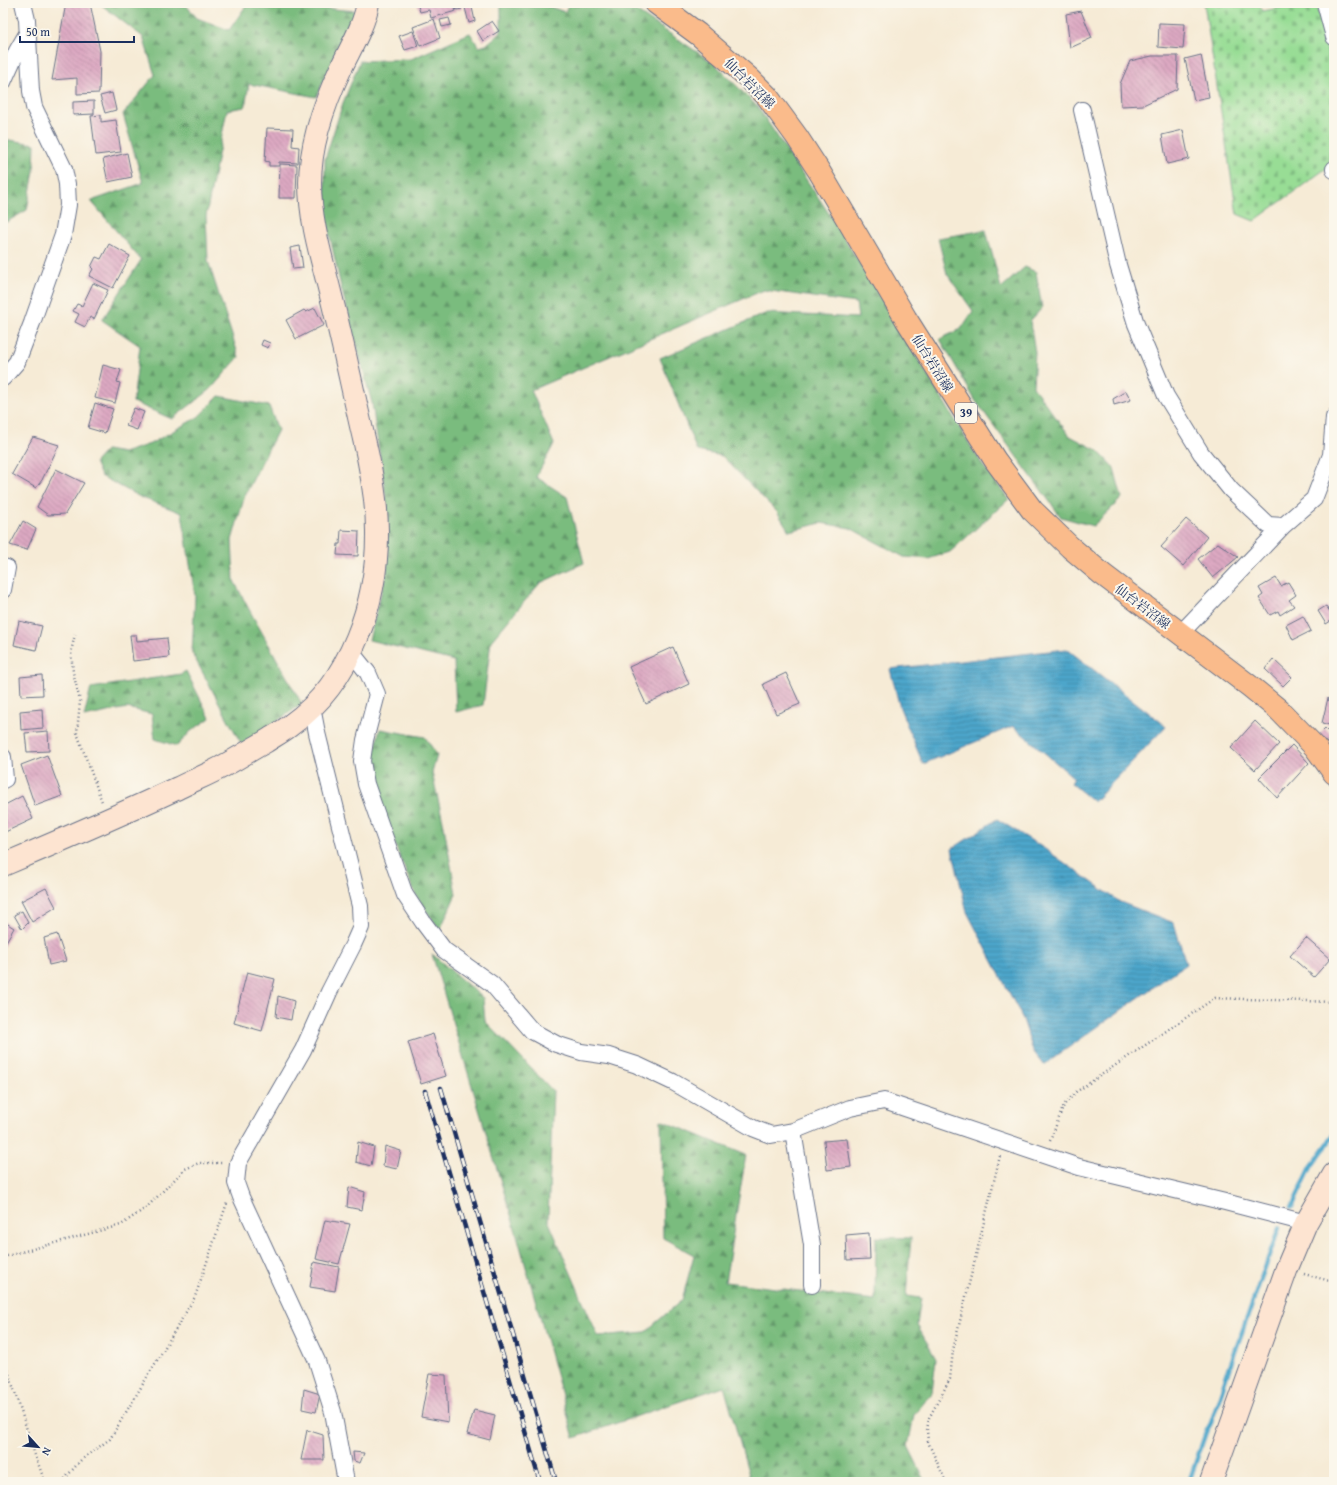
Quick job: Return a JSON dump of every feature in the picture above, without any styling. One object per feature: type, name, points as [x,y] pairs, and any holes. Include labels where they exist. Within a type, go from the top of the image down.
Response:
[{"type":"main road","name":"仙台岩沼線","points":[[656,3],[698,34],[749,78],[772,102],[819,171],[906,319],[995,460],[1032,510],[1070,547],[1102,574],[1279,710],[1315,747],[1334,773]]},
{"type":"street","points":[[3,378],[17,362],[32,323],[63,235],[68,205],[67,184],[64,169],[34,107],[31,91],[27,20],[23,3]]},
{"type":"street","points":[[3,865],[225,766],[293,724],[312,707],[332,684],[351,652],[368,604],[372,582],[376,556],[377,531],[375,502],[367,454],[336,314],[318,242],[312,211],[310,182],[317,128],[338,74],[362,26],[368,3]]},
{"type":"street","points":[[1325,3],[1334,37]]},
{"type":"street","points":[[3,82],[17,51],[28,32]]},
{"type":"street","points":[[1082,110],[1118,265],[1136,324],[1166,396],[1201,453],[1231,490],[1268,524],[1283,526]]},
{"type":"street","points":[[1180,634],[1283,526],[1314,499],[1332,456],[1334,417]]},
{"type":"street","points":[[3,567],[7,568],[3,590]]},
{"type":"street","points":[[351,652],[368,672],[377,694],[365,740],[362,761],[366,784],[405,895],[444,950],[492,984],[532,1031],[556,1044],[582,1052],[609,1056],[637,1065],[673,1082],[753,1128],[771,1135],[793,1131],[850,1108],[884,1101],[1079,1167],[1306,1223]]},
{"type":"street","points":[[312,707],[317,733],[360,906],[360,927],[353,945],[329,992],[303,1050],[238,1163],[236,1183],[241,1197],[317,1361],[333,1412],[346,1482]]},
{"type":"street","points":[[3,757],[5,779],[3,780]]},
{"type":"street","points":[[793,1131],[812,1245],[812,1285]]},
{"type":"street","points":[[1211,1482],[1287,1268],[1306,1223],[1334,1174]]},
{"type":"path","points":[[75,634],[71,652],[73,672],[80,701],[77,733],[109,819]]},
{"type":"path","points":[[1045,1156],[1064,1105],[1076,1092],[1215,998],[1334,1002]]},
{"type":"path","points":[[946,1482],[928,1442],[927,1430],[929,1418],[944,1393],[950,1379],[953,1350],[1004,1142]]},
{"type":"path","points":[[3,1257],[121,1225],[147,1207],[185,1169],[199,1163],[238,1163]]},
{"type":"path","points":[[62,1482],[81,1460],[110,1439],[195,1297],[228,1197],[236,1183]]},
{"type":"path","points":[[1287,1268],[1334,1282]]},
{"type":"path","points":[[3,1355],[45,1482]]},
{"type":"green space","points":[[99,3],[184,3],[197,18],[229,30],[248,3],[267,3],[356,11],[316,97],[249,84],[245,107],[227,110],[206,216],[208,261],[239,357],[210,390],[172,419],[133,402],[140,346],[102,320],[141,260],[91,201],[143,183],[123,114],[155,75],[143,37]]},
{"type":"green space","points":[[501,3],[539,3],[565,12],[569,3],[624,3],[715,64],[757,106],[832,218],[983,466],[1009,499],[950,552],[928,559],[904,557],[850,528],[821,523],[789,531],[778,513],[722,456],[697,451],[660,358],[767,313],[858,318],[856,303],[764,290],[531,390],[554,444],[536,477],[567,497],[584,563],[540,583],[491,641],[483,705],[456,712],[454,661],[369,640],[387,570],[387,505],[372,403],[341,287],[325,214],[325,159],[343,103],[360,61],[411,59],[470,33],[479,47],[486,45],[501,32]]},
{"type":"green space","points":[[1204,3],[1258,3],[1263,11],[1303,3],[1316,3],[1329,61],[1334,97],[1333,124],[1328,167],[1254,221],[1237,214]]},
{"type":"green space","points":[[3,139],[35,144],[34,171],[27,210],[3,224]]},
{"type":"green space","points":[[986,230],[1001,288],[1025,267],[1036,272],[1042,308],[1030,321],[1035,352],[1033,387],[1070,436],[1097,450],[1114,468],[1122,498],[1093,526],[1061,517],[975,400],[940,339],[961,329],[973,311],[947,274],[938,238]]},
{"type":"green space","points":[[219,396],[269,406],[278,430],[245,495],[232,540],[234,581],[302,704],[242,745],[192,653],[195,596],[182,513],[140,497],[101,476],[95,462],[106,450],[123,453],[150,444],[198,417]]},
{"type":"green space","points":[[186,671],[210,718],[191,731],[177,746],[155,739],[152,714],[127,708],[84,717],[91,688],[181,674]]},
{"type":"green space","points":[[380,729],[425,737],[437,755],[432,773],[443,821],[456,894],[440,930],[416,896],[397,850],[377,792],[371,764]]},
{"type":"green space","points":[[432,954],[483,998],[485,1021],[553,1091],[548,1220],[598,1336],[645,1332],[682,1300],[694,1255],[663,1238],[661,1120],[746,1155],[725,1282],[875,1300],[876,1237],[911,1238],[906,1296],[921,1298],[917,1325],[936,1359],[932,1393],[914,1415],[908,1446],[926,1482],[751,1482],[724,1386],[574,1438],[517,1235]]},
{"type":"water","points":[[1067,649],[1166,726],[1094,802],[1071,783],[1074,778],[1013,726],[923,764],[900,708],[890,669]]},
{"type":"water","points":[[997,819],[1045,849],[1120,902],[1174,923],[1186,964],[1044,1065],[1033,1051],[1023,1019],[967,912],[952,849]]},
{"type":"building","points":[[66,3],[90,3],[100,51],[99,93],[77,94],[77,78],[52,80]]},
{"type":"building","points":[[325,3],[325,6],[302,4]]},
{"type":"building","points":[[417,3],[453,3],[456,11],[431,18],[429,10],[420,12]]},
{"type":"building","points":[[455,3],[460,3],[462,9],[457,10]]},
{"type":"building","points":[[471,3],[475,21],[469,23],[464,4]]},
{"type":"building","points":[[1081,11],[1092,38],[1070,48],[1066,14]]},
{"type":"building","points":[[449,18],[451,25],[442,27],[440,20]]},
{"type":"building","points":[[434,19],[440,38],[420,46],[413,27]]},
{"type":"building","points":[[492,21],[499,31],[483,41],[477,31]]},
{"type":"building","points":[[1159,23],[1185,24],[1183,49],[1158,47]]},
{"type":"building","points":[[413,31],[418,46],[405,50],[399,36]]},
{"type":"building","points":[[1201,55],[1209,97],[1194,100],[1185,59]]},
{"type":"building","points":[[1152,56],[1178,56],[1177,89],[1143,105],[1121,106],[1120,84],[1130,61]]},
{"type":"building","points":[[112,93],[116,110],[105,113],[100,96]]},
{"type":"building","points":[[94,101],[94,114],[73,115],[73,102]]},
{"type":"building","points":[[101,115],[101,122],[116,120],[121,152],[96,155],[91,116]]},
{"type":"building","points":[[267,128],[293,129],[292,146],[299,147],[298,163],[279,162],[279,166],[269,166],[269,162],[265,161]]},
{"type":"building","points":[[1183,130],[1189,159],[1167,164],[1162,135]]},
{"type":"building","points":[[127,153],[132,177],[108,182],[103,159]]},
{"type":"building","points":[[280,164],[297,165],[296,198],[279,198]]},
{"type":"building","points":[[109,244],[130,256],[113,288],[89,276],[93,269],[91,267],[96,257],[101,259]]},
{"type":"building","points":[[300,246],[303,268],[293,269],[290,248]]},
{"type":"building","points":[[93,283],[108,290],[94,319],[90,317],[85,327],[75,322],[79,314],[73,311],[77,304],[82,306]]},
{"type":"building","points":[[315,308],[324,325],[296,339],[286,320],[304,310],[306,312]]},
{"type":"building","points":[[263,340],[270,343],[268,348],[261,345]]},
{"type":"building","points":[[103,365],[121,370],[117,382],[120,383],[115,403],[95,398]]},
{"type":"building","points":[[1126,391],[1131,400],[1114,405],[1113,399]]},
{"type":"building","points":[[95,403],[113,409],[105,433],[88,428]]},
{"type":"building","points":[[134,408],[144,412],[137,430],[126,426]]},
{"type":"building","points":[[33,437],[59,445],[42,480],[36,488],[12,474]]},
{"type":"building","points":[[56,469],[84,483],[65,514],[48,515],[37,507]]},
{"type":"building","points":[[1186,519],[1207,537],[1183,566],[1161,547]]},
{"type":"building","points":[[23,521],[36,529],[27,550],[10,545]]},
{"type":"building","points":[[341,530],[359,531],[358,556],[337,555],[338,544],[340,544]]},
{"type":"building","points":[[1218,543],[1238,557],[1213,578],[1198,559]]},
{"type":"building","points":[[1276,578],[1281,586],[1288,582],[1296,595],[1289,600],[1294,606],[1280,615],[1278,611],[1270,615],[1259,598],[1263,595],[1259,588]]},
{"type":"building","points":[[1326,606],[1334,619],[1326,624],[1318,611]]},
{"type":"building","points":[[1303,616],[1311,631],[1293,640],[1286,625]]},
{"type":"building","points":[[19,621],[42,626],[36,650],[14,645]]},
{"type":"building","points":[[130,635],[136,635],[137,641],[167,638],[169,657],[133,661]]},
{"type":"building","points":[[673,647],[689,684],[646,704],[629,667]]},
{"type":"building","points":[[1273,659],[1292,677],[1283,686],[1265,669]]},
{"type":"building","points":[[786,673],[800,704],[776,714],[763,684]]},
{"type":"building","points":[[42,675],[43,695],[21,696],[20,677]]},
{"type":"building","points":[[1328,698],[1334,700],[1334,726],[1322,723]]},
{"type":"building","points":[[42,709],[43,728],[21,730],[20,711]]},
{"type":"building","points":[[1255,721],[1279,744],[1255,770],[1231,748]]},
{"type":"building","points":[[1325,728],[1333,736],[1326,743],[1318,735]]},
{"type":"building","points":[[48,731],[49,751],[27,752],[25,733]]},
{"type":"building","points":[[1292,745],[1309,763],[1277,798],[1259,778]]},
{"type":"building","points":[[47,755],[62,796],[35,806],[21,765]]},
{"type":"building","points":[[22,796],[33,819],[3,833],[3,806]]},
{"type":"building","points":[[46,888],[56,907],[32,922],[21,901]]},
{"type":"building","points":[[22,911],[28,923],[22,929],[14,915]]},
{"type":"building","points":[[3,921],[14,928],[3,947]]},
{"type":"building","points":[[57,934],[66,961],[49,965],[44,938]]},
{"type":"building","points":[[1306,938],[1330,959],[1314,977],[1290,956]]},
{"type":"building","points":[[247,972],[275,979],[262,1031],[234,1023]]},
{"type":"building","points":[[278,996],[294,1001],[291,1020],[276,1017]]},
{"type":"building","points":[[433,1034],[446,1076],[421,1084],[408,1042]]},
{"type":"building","points":[[847,1139],[851,1167],[827,1170],[824,1141]]},
{"type":"building","points":[[358,1142],[374,1147],[371,1166],[356,1162]]},
{"type":"building","points":[[385,1146],[401,1151],[397,1169],[383,1166]]},
{"type":"building","points":[[349,1187],[365,1192],[362,1210],[347,1207]]},
{"type":"building","points":[[325,1220],[350,1224],[339,1264],[316,1259]]},
{"type":"building","points":[[869,1233],[870,1259],[847,1260],[846,1235]]},
{"type":"building","points":[[314,1262],[339,1267],[335,1291],[310,1287]]},
{"type":"building","points":[[429,1374],[446,1375],[448,1422],[421,1417]]},
{"type":"building","points":[[304,1389],[320,1394],[316,1412],[302,1409]]},
{"type":"building","points":[[474,1410],[495,1415],[490,1440],[467,1434]]},
{"type":"building","points":[[307,1430],[323,1435],[324,1460],[301,1460]]},
{"type":"building","points":[[353,1452],[364,1453],[360,1463],[354,1461]]},
{"type":"waterway","points":[[1292,1207],[1311,1167],[1334,1135]]},
{"type":"waterway","points":[[1189,1482],[1279,1228]]},
{"type":"railway","points":[[441,1088],[556,1482]]},
{"type":"railway","points":[[425,1091],[540,1482]]}]
